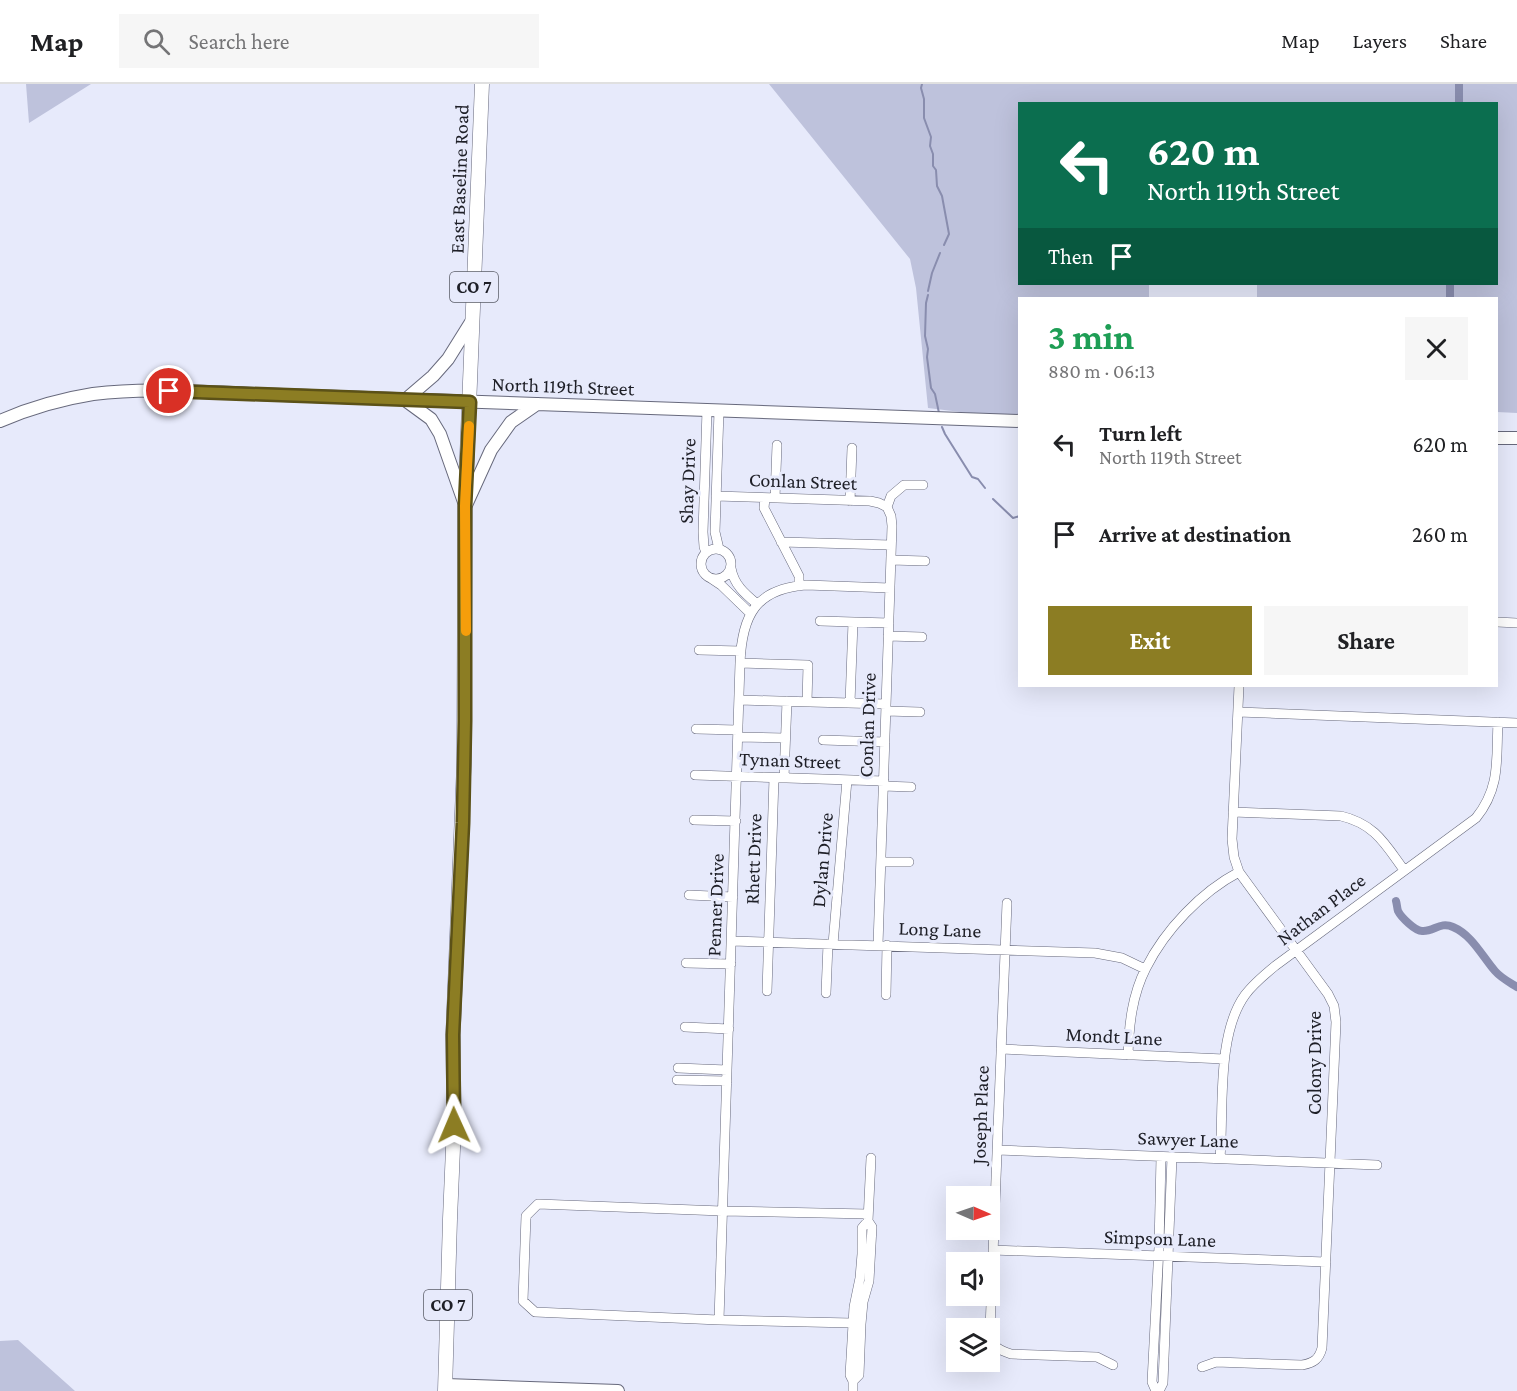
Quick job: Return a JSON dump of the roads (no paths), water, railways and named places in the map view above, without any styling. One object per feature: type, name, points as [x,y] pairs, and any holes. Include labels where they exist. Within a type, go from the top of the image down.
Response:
[{"type":"main road","name":"East Baseline Road","points":[[446,1388],[454,1125],[453,1024],[465,753],[465,506],[482,84]]},
{"type":"main road","points":[[465,506],[440,434],[431,419],[405,400],[433,376],[448,359],[473,319]]},
{"type":"main road","name":"North 119th Street","points":[[0,421],[23,411],[57,401],[93,394],[129,391],[1018,421]]},
{"type":"main road","points":[[465,506],[491,450],[511,422],[537,404]]},
{"type":"main road","points":[[1498,438],[1517,438]]},
{"type":"main road","points":[[446,1388],[618,1391]]},
{"type":"street","name":"Shay Drive","points":[[713,410],[715,532],[719,549]]},
{"type":"street","name":"Shay Drive","points":[[706,552],[703,532],[713,410]]},
{"type":"street","points":[[777,445],[770,498],[764,508],[799,576],[800,586]]},
{"type":"street","points":[[850,501],[852,448]]},
{"type":"street","points":[[887,507],[891,496],[904,485],[923,485]]},
{"type":"street","name":"Conlan Street","points":[[716,496],[870,501],[887,507]]},
{"type":"street","name":"Conlan Drive","points":[[886,995],[881,862],[892,525],[887,507]]},
{"type":"street","points":[[781,542],[891,544]]},
{"type":"street","name":"Shay Drive","points":[[712,579],[702,570],[701,560],[706,552],[719,549],[730,558],[732,577],[757,604]]},
{"type":"street","points":[[891,560],[925,561]]},
{"type":"street","points":[[712,579],[717,580],[726,576],[731,568]]},
{"type":"street","points":[[712,579],[750,613]]},
{"type":"street","points":[[757,604],[781,589],[800,586],[890,588]]},
{"type":"street","name":"Penner Drive","points":[[719,1320],[740,663],[743,632],[750,613],[757,604]]},
{"type":"street","points":[[820,621],[889,623]]},
{"type":"street","points":[[850,703],[853,622]]},
{"type":"street","points":[[1498,622],[1517,623]]},
{"type":"street","points":[[888,636],[922,637]]},
{"type":"street","points":[[699,650],[741,651]]},
{"type":"street","points":[[740,663],[808,665],[807,702]]},
{"type":"street","name":"Colony Drive","points":[[1202,1367],[1216,1362],[1310,1364],[1320,1355],[1322,1348],[1336,1022],[1334,1006],[1328,994],[1239,872],[1234,857],[1232,839],[1239,687]]},
{"type":"street","points":[[739,700],[850,703],[920,712]]},
{"type":"street","name":"Rhett Drive","points":[[767,991],[779,778],[785,738],[787,701]]},
{"type":"street","points":[[1238,712],[1517,723]]},
{"type":"street","name":"Nathan Place","points":[[1220,1158],[1227,1036],[1233,1016],[1244,997],[1257,980],[1476,818],[1484,808],[1494,784],[1498,722]]},
{"type":"street","points":[[696,729],[785,738]]},
{"type":"street","points":[[823,740],[885,742]]},
{"type":"street","name":"Tynan Street","points":[[695,776],[847,780],[911,787]]},
{"type":"street","name":"Dylan Drive","points":[[826,993],[847,780]]},
{"type":"street","points":[[1233,812],[1341,816],[1353,819],[1377,834],[1404,870]]},
{"type":"street","points":[[694,820],[736,821]]},
{"type":"street","points":[[881,862],[909,862]]},
{"type":"street","points":[[1128,1055],[1129,1024],[1134,1000],[1145,969],[1184,915],[1221,883],[1239,872]]},
{"type":"street","points":[[689,895],[733,897]]},
{"type":"street","name":"Joseph Place","points":[[990,1318],[1007,903]]},
{"type":"street","name":"Long Lane","points":[[732,941],[1095,953],[1122,958],[1145,969]]},
{"type":"street","points":[[686,963],[731,964]]},
{"type":"street","points":[[685,1028],[729,1029]]},
{"type":"street","name":"Mondt Lane","points":[[1001,1049],[1224,1059]]},
{"type":"street","points":[[678,1068],[727,1070]]},
{"type":"street","points":[[677,1080],[727,1082]]},
{"type":"street","name":"Sawyer Lane","points":[[997,1150],[1377,1165]]},
{"type":"street","points":[[1161,1157],[1152,1382],[1158,1391],[1163,1383],[1173,1157]]},
{"type":"street","points":[[853,1386],[859,1375],[863,1302],[869,1281],[872,1227],[868,1217],[871,1158]]},
{"type":"street","points":[[852,1323],[534,1312],[523,1301],[526,1216],[538,1204],[868,1217]]},
{"type":"street","points":[[853,1386],[850,1375],[852,1323],[861,1270],[862,1228],[868,1217]]},
{"type":"street","name":"Simpson Lane","points":[[993,1250],[1326,1263]]},
{"type":"street","points":[[1000,1350],[1011,1354],[1097,1357],[1113,1365]]},
{"type":"waterway","points":[[922,84],[924,118],[931,137],[933,166],[936,170],[937,186],[942,196],[949,234],[944,245]]},
{"type":"waterway","points":[[1459,84],[1459,102]]},
{"type":"waterway","points":[[928,291],[940,253]]},
{"type":"waterway","points":[[1450,285],[1450,297]]},
{"type":"waterway","points":[[928,295],[925,336],[931,388],[935,394],[939,413]]},
{"type":"waterway","points":[[942,427],[972,477],[978,479],[985,488]]},
{"type":"waterway","points":[[993,499],[1013,518],[1018,517]]},
{"type":"waterway","points":[[1396,901],[1400,914],[1416,929],[1426,931],[1448,925],[1466,935],[1497,973],[1517,987]]}]
